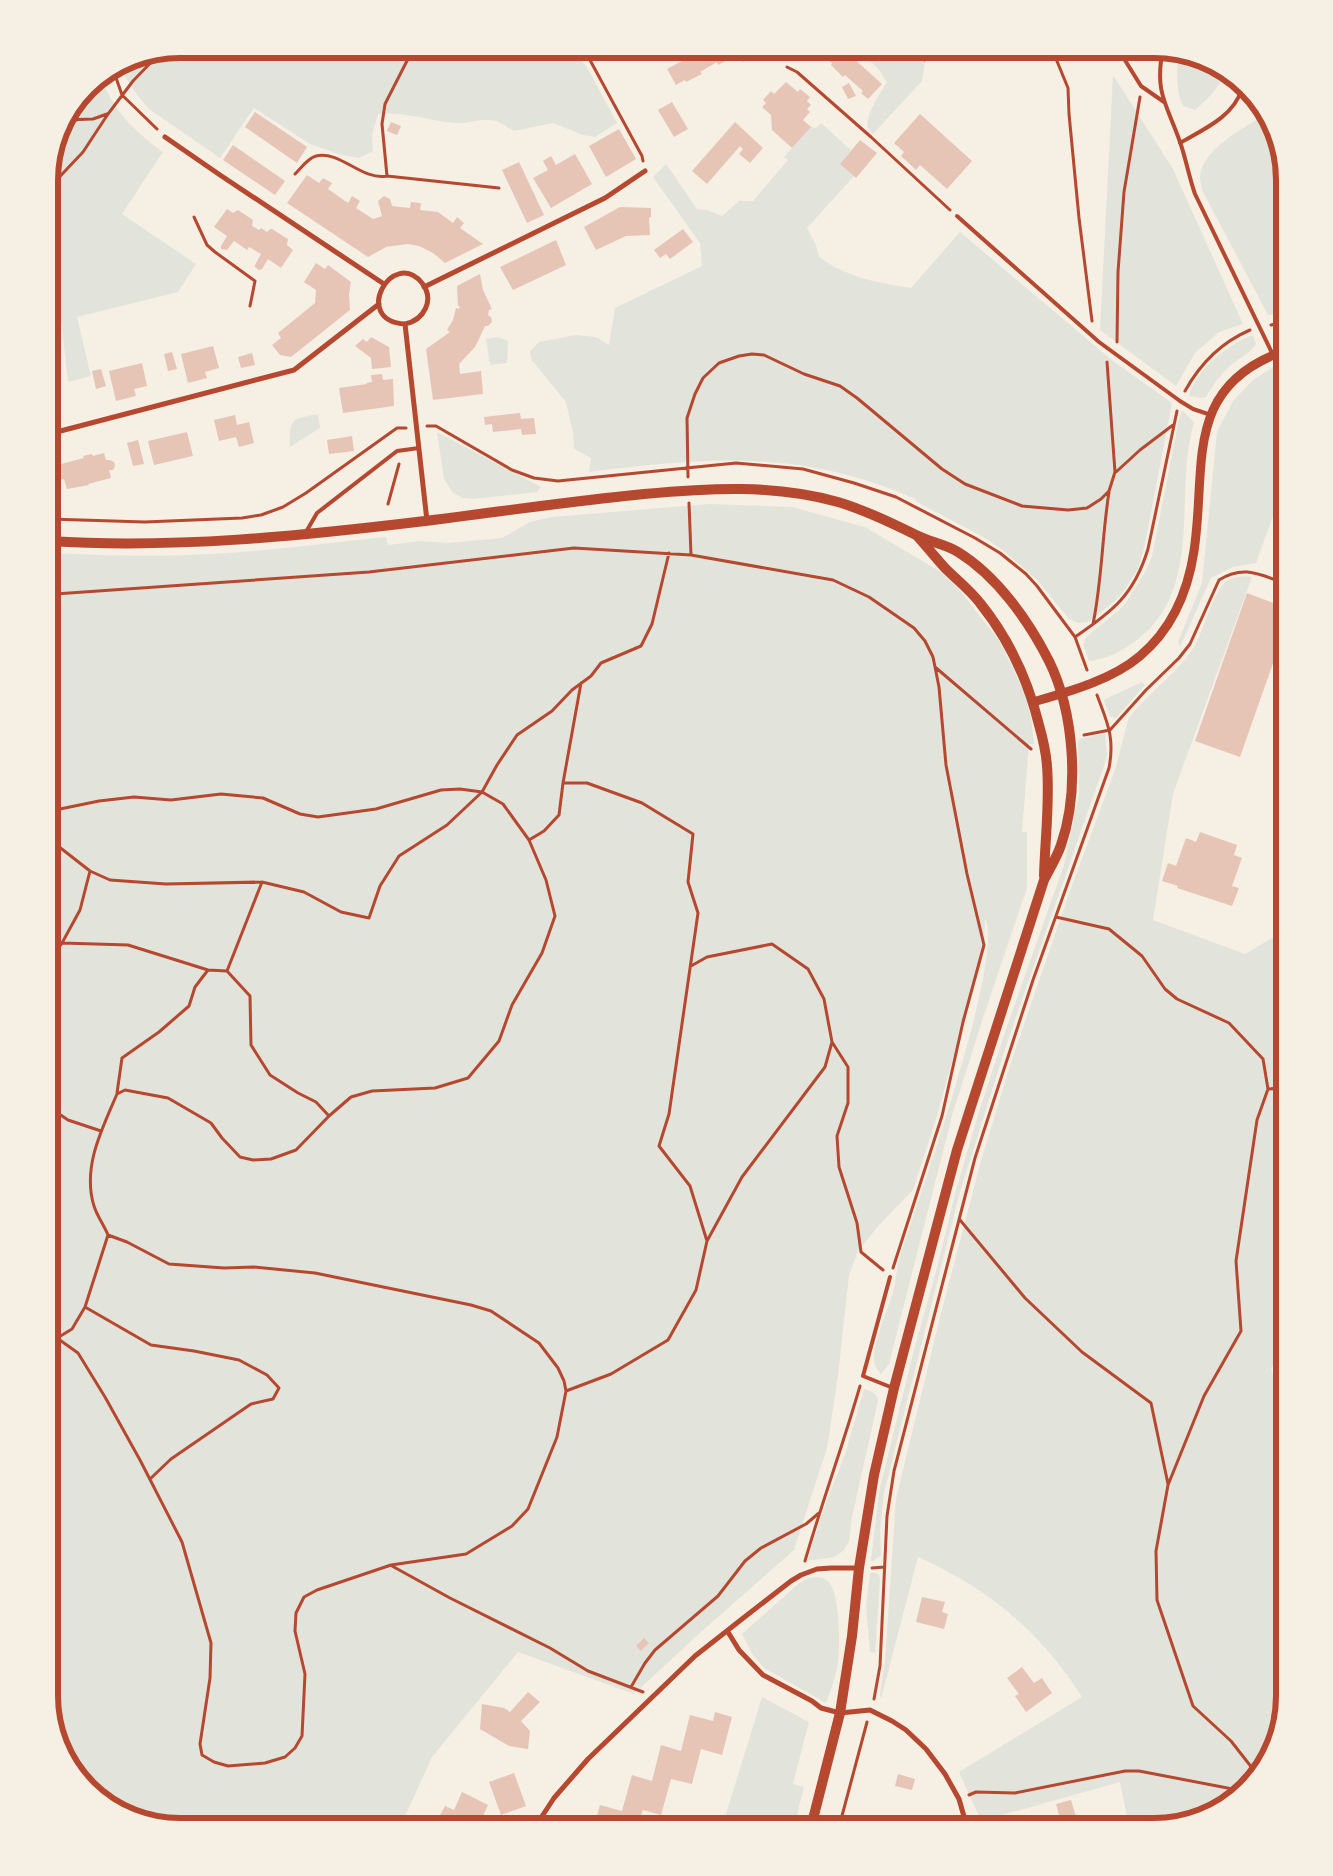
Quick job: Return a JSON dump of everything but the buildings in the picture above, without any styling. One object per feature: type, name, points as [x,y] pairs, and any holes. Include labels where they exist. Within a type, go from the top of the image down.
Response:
[{"type":"main road","points":[[58,540],[160,543],[305,534],[427,521],[600,498],[697,489],[743,488],[800,494],[836,502],[866,511],[917,536],[954,550],[966,557],[997,586],[1014,606],[1037,639],[1054,671],[1062,694],[1070,739],[1070,807],[1060,848],[1044,880],[957,1150],[894,1388],[874,1474],[858,1568],[852,1636],[840,1713],[813,1818]]},
{"type":"main road","points":[[917,536],[979,602],[992,619],[1019,664],[1033,702],[1045,747],[1047,764],[1049,804],[1044,880]]},
{"type":"street","points":[[165,137],[384,284]]},
{"type":"street","points":[[424,287],[605,198],[645,171]]},
{"type":"street","points":[[397,275],[405,275],[413,276],[424,287],[428,300],[423,314],[412,322],[405,324],[391,321],[385,316],[379,304],[379,296],[384,284],[397,275]]},
{"type":"street","points":[[58,432],[294,370],[379,304]]},
{"type":"street","points":[[405,324],[427,521]]},
{"type":"street","points":[[1033,702],[1092,683],[1125,667],[1145,651],[1167,626],[1187,584],[1194,549],[1201,456],[1207,427],[1216,402],[1231,383],[1248,368],[1274,355]]},
{"type":"street","points":[[541,1818],[554,1798],[572,1777],[695,1656],[801,1575],[831,1568],[858,1568]]},
{"type":"street","points":[[728,1632],[743,1655],[763,1675],[812,1701],[821,1708],[840,1713],[870,1710],[906,1730],[937,1762],[959,1799],[964,1818]]},
{"type":"lane","points":[[1124,58],[1141,86],[1164,102]]},
{"type":"lane","points":[[1163,58],[1159,83],[1164,102],[1180,143],[1186,170],[1195,194],[1274,355]]},
{"type":"lane","points":[[1180,143],[1211,125],[1225,114],[1238,99],[1240,93]]},
{"type":"lane","points":[[956,216],[1099,342],[1180,401],[1193,409],[1211,415]]},
{"type":"lane","points":[[305,534],[317,513],[397,451],[419,448]]},
{"type":"lane","points":[[890,1277],[863,1376],[894,1388]]},
{"type":"path","points":[[387,176],[382,124],[385,104],[407,58]]},
{"type":"path","points":[[589,58],[642,156],[645,171]]},
{"type":"path","points":[[1056,58],[1068,88],[1079,218],[1092,321]]},
{"type":"path","points":[[58,178],[83,152],[122,95],[152,61]]},
{"type":"path","points":[[787,67],[797,72],[871,137],[956,216]]},
{"type":"path","points":[[115,76],[122,95],[165,137]]},
{"type":"path","points":[[1117,355],[1118,272],[1124,192],[1141,86]]},
{"type":"path","points":[[73,120],[93,119],[108,114]]},
{"type":"path","points":[[75,116],[77,120]]},
{"type":"path","points":[[295,174],[311,158],[322,156],[348,164],[377,178],[387,176],[499,188]]},
{"type":"path","points":[[194,217],[207,245],[255,281],[250,306]]},
{"type":"path","points":[[875,1694],[880,1666],[886,1516],[894,1471],[975,1158],[1033,980],[1109,768],[1112,754],[1110,730],[1080,656],[1075,637],[1128,594],[1144,564],[1180,401],[1198,370],[1208,359],[1241,334],[1259,327],[1276,324]]},
{"type":"path","points":[[687,440],[687,418],[703,378],[719,363],[739,356],[758,354],[772,358],[804,374],[840,386],[857,398],[915,448],[964,484],[1022,506],[1046,509],[1068,510],[1087,508],[1109,491]]},
{"type":"path","points":[[1092,625],[1100,585],[1100,569],[1109,491],[1115,472],[1107,362]]},
{"type":"path","points":[[1115,472],[1174,424]]},
{"type":"path","points":[[58,519],[145,522],[242,518],[261,515],[283,507],[306,493],[397,428],[436,426],[512,470],[534,478],[558,481],[591,478]]},
{"type":"path","points":[[690,534],[691,555]]},
{"type":"path","points":[[58,594],[369,572],[574,548],[691,555],[833,580],[870,597],[914,628],[925,641],[933,657],[946,765],[967,874],[984,945],[963,1022],[942,1116],[890,1277],[861,1252],[857,1223],[839,1167],[837,1136],[848,1103],[848,1067],[832,1042],[824,999],[808,969],[772,944],[707,957],[691,966]]},
{"type":"path","points":[[58,846],[90,871],[110,880],[166,884],[262,882],[304,892],[341,912],[369,918],[380,886],[399,856],[447,825],[482,792],[496,765],[518,735],[552,711],[572,690],[591,676],[601,663],[641,646],[652,624],[669,553]]},
{"type":"path","points":[[1083,735],[1110,730],[1146,690],[1179,658],[1190,644],[1219,580],[1228,574],[1240,571],[1251,572],[1276,580]]},
{"type":"path","points":[[934,667],[1033,751]]},
{"type":"path","points":[[529,840],[544,831],[559,815],[581,683]]},
{"type":"path","points":[[564,783],[587,783],[642,803],[693,834],[688,882],[698,913],[669,1114],[659,1146],[690,1186],[707,1241]]},
{"type":"path","points":[[58,811],[99,801],[134,797],[170,800],[221,794],[263,798],[300,814],[318,816],[376,809],[441,790],[460,789],[482,792],[503,804],[529,840],[546,880],[555,916],[542,953],[512,1005],[499,1041],[468,1078],[435,1088],[372,1091],[351,1097],[329,1116],[296,1150],[271,1159],[253,1160],[240,1157],[211,1123],[168,1098],[125,1090],[117,1094]]},
{"type":"path","points":[[57,949],[80,910],[90,871]]},
{"type":"path","points":[[227,971],[262,882]]},
{"type":"path","points":[[1056,917],[1110,929],[1142,956],[1165,989],[1177,999],[1229,1024],[1263,1060],[1268,1089],[1258,1120],[1236,1261],[1241,1331],[1204,1396],[1168,1485],[1156,1551],[1157,1600],[1193,1706],[1231,1741],[1252,1768]]},
{"type":"path","points":[[62,943],[128,945],[208,970],[227,971],[250,996],[251,1045],[270,1075],[316,1102],[329,1116]]},
{"type":"path","points":[[57,1338],[72,1329],[85,1307],[108,1235],[94,1206],[89,1175],[101,1131],[117,1094],[122,1058],[159,1032],[189,1006],[196,987],[208,970]]},
{"type":"path","points":[[566,1391],[611,1374],[668,1340],[696,1290],[707,1241],[742,1177],[825,1067],[832,1042]]},
{"type":"path","points":[[1268,1089],[1276,1088]]},
{"type":"path","points":[[57,1113],[68,1120],[101,1131]]},
{"type":"path","points":[[960,1220],[1025,1298],[1082,1352],[1151,1403],[1168,1485]]},
{"type":"path","points":[[57,1338],[78,1353],[105,1397],[182,1542],[211,1643],[210,1678],[200,1744],[202,1755],[214,1762],[228,1766],[265,1763],[285,1757],[295,1748],[302,1736],[305,1674],[296,1631],[296,1613],[304,1597],[317,1590],[391,1566],[466,1554],[512,1526],[528,1509],[557,1437],[566,1391],[558,1368],[539,1343],[491,1311],[439,1297],[315,1273],[254,1267],[224,1268],[169,1264],[127,1242],[108,1235]]},
{"type":"path","points":[[85,1307],[151,1345],[239,1360],[267,1375],[279,1388],[273,1399],[251,1404],[171,1459],[150,1479]]},
{"type":"path","points":[[801,1575],[819,1513],[842,1450],[863,1376]]},
{"type":"path","points":[[631,1687],[655,1650],[718,1596],[745,1561],[761,1548],[806,1524],[819,1513]]},
{"type":"path","points":[[391,1566],[550,1648],[588,1670],[631,1687],[644,1693],[651,1699]]},
{"type":"path","points":[[841,1818],[866,1725]]},
{"type":"path","points":[[959,1799],[976,1792],[1015,1792],[1138,1770],[1233,1789]]},
{"type":"shaded area","points":[[171,58],[580,58],[588,69],[617,123],[595,137],[583,135],[553,123],[514,131],[493,120],[455,123],[407,115],[378,114],[372,135],[373,151],[359,158],[338,154],[310,144],[254,108],[220,158],[149,109],[122,72],[148,62]]},
{"type":"shaded area","points":[[868,58],[926,58],[922,81],[873,134],[867,127],[869,115],[887,82]]},
{"type":"shaded area","points":[[1178,60],[1193,64],[1222,79],[1213,93],[1195,110],[1183,106],[1177,81]]},
{"type":"shaded area","points":[[1113,75],[1173,169],[1243,324],[1219,332],[1195,353],[1176,386],[1100,330]]},
{"type":"shaded area","points":[[104,84],[126,119],[163,152],[122,214],[196,264],[178,292],[77,317],[91,376],[68,382],[60,310],[58,310],[58,171],[60,156],[74,118],[93,93]]},
{"type":"shaded area","points":[[1259,119],[1271,148],[1276,179],[1276,314],[1268,315],[1202,190],[1200,178],[1202,168],[1208,158],[1237,132]]},
{"type":"shaded area","points":[[821,123],[851,150],[840,164],[854,176],[807,228],[816,245],[819,257],[840,270],[851,274],[911,288],[960,232],[1113,361],[1172,403],[1145,544],[1138,569],[1115,601],[1088,622],[1079,623],[1069,619],[1037,580],[987,539],[915,501],[916,499],[874,483],[833,472],[755,461],[675,463],[589,472],[591,458],[574,449],[573,433],[566,402],[531,359],[530,351],[539,342],[576,335],[596,337],[609,345],[615,308],[702,266],[700,243],[653,177],[666,164],[697,209],[707,210],[722,216],[739,201],[753,201],[788,160],[784,157],[811,127],[816,128]]},
{"type":"shaded area","points":[[1253,335],[1256,344],[1254,347],[1224,372],[1206,397],[1189,396],[1198,377],[1206,367],[1234,344]]},
{"type":"shaded area","points":[[498,337],[508,341],[507,363],[490,365],[486,339]]},
{"type":"shaded area","points":[[1276,366],[1276,508],[1256,563],[1233,567],[1211,578],[1180,647],[1178,642],[1202,583],[1217,432],[1233,401],[1253,380]]},
{"type":"shaded area","points":[[1182,410],[1194,422],[1188,450],[1183,538],[1179,567],[1172,594],[1158,619],[1137,640],[1114,654],[1089,661],[1083,644],[1086,637],[1127,601],[1146,570],[1152,556]]},
{"type":"shaded area","points":[[318,414],[320,428],[290,447],[290,431],[294,422],[302,417]]},
{"type":"shaded area","points":[[437,432],[541,487],[537,492],[474,499],[463,498],[453,493],[444,479]]},
{"type":"shaded area","points":[[710,504],[792,507],[865,527],[941,572],[962,593],[1000,642],[1024,691],[1031,718],[1034,744],[1029,744],[1022,832],[1027,832],[1027,888],[952,1116],[889,1364],[881,1374],[875,1365],[875,1350],[893,1292],[898,1263],[940,1135],[972,1028],[983,980],[988,942],[985,918],[984,945],[937,1116],[913,1190],[880,1224],[858,1251],[849,1275],[838,1376],[827,1448],[794,1550],[634,1694],[518,1652],[432,1757],[404,1818],[171,1818],[140,1812],[125,1806],[105,1793],[83,1771],[67,1743],[62,1728],[57,1697],[58,553],[135,556],[211,554],[386,537],[388,545],[420,541],[448,543],[502,538],[530,522],[551,517]]},
{"type":"shaded area","points":[[1243,576],[1252,577],[1173,794],[1153,920],[1245,954],[1276,936],[1276,1363],[1271,1368],[1276,1388],[1276,1697],[1271,1728],[1259,1758],[1240,1783],[1215,1802],[1185,1814],[1170,1817],[1127,1818],[1120,1782],[992,1818],[980,1818],[959,1772],[1082,1697],[1049,1652],[1011,1614],[967,1583],[918,1557],[881,1699],[896,1499],[940,1317],[981,1161],[1010,1065],[1071,888],[1115,770],[1128,720],[1134,711],[1175,671],[1189,654],[1195,645],[1221,587],[1231,579]]},
{"type":"shaded area","points":[[1142,682],[1145,685],[1116,718],[1110,717],[1105,699]]},
{"type":"shaded area","points":[[1105,733],[1107,755],[1105,763],[1009,1037],[960,1192],[884,1493],[880,1531],[881,1555],[872,1562],[879,1492],[956,1190],[1004,1035],[1064,865],[1079,794],[1079,739]]},
{"type":"shaded area","points":[[864,1389],[875,1394],[878,1401],[852,1517],[849,1542],[843,1551],[834,1557],[807,1561],[823,1511],[845,1454]]},
{"type":"shaded area","points":[[872,1572],[879,1575],[880,1580],[875,1653],[870,1652],[866,1606],[870,1574]]},
{"type":"shaded area","points":[[808,1578],[823,1578],[830,1584],[836,1600],[838,1622],[838,1662],[835,1678],[826,1703],[764,1668],[753,1655],[742,1634],[798,1584]]},
{"type":"shaded area","points":[[762,1697],[809,1722],[793,1784],[804,1787],[796,1818],[725,1818]]}]
